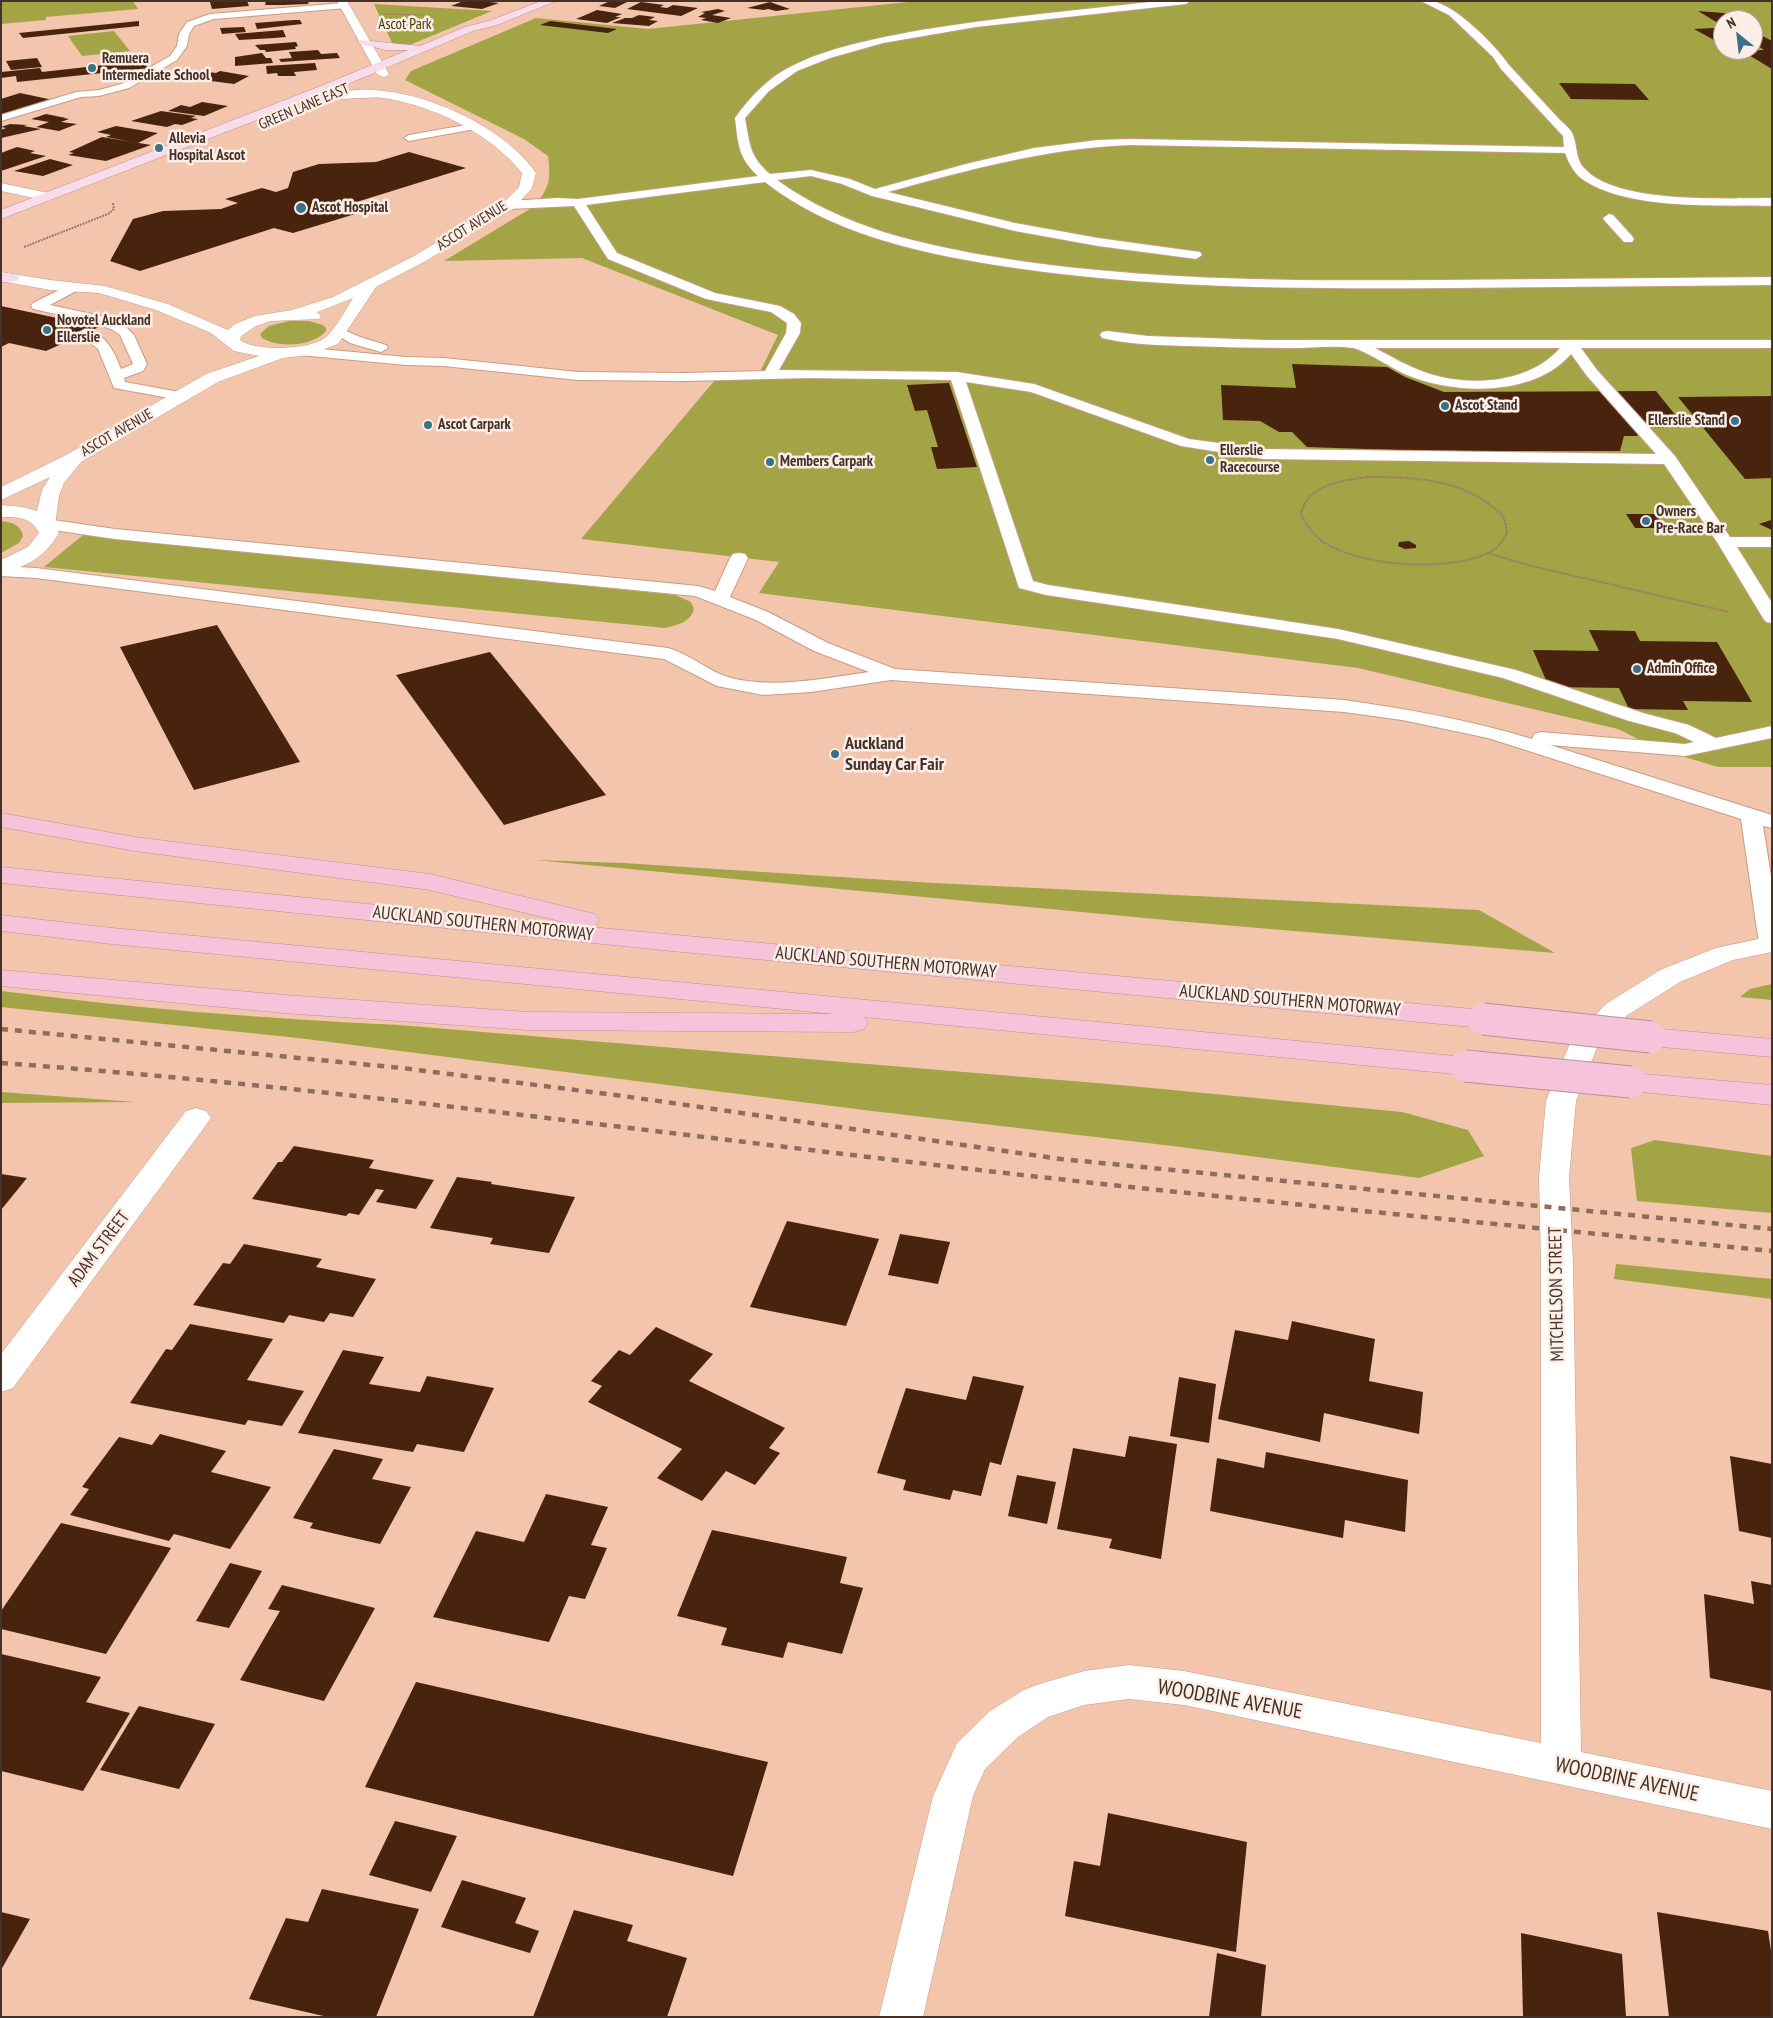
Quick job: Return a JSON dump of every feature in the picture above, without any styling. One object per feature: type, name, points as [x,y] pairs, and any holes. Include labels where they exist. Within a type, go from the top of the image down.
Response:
[{"type":"highway","points":[[1,820],[135,844],[430,882],[682,944]]},
{"type":"highway","name":"AUCKLAND SOUTHERN MOTORWAY","points":[[1,875],[682,944],[1772,1048]]},
{"type":"highway","points":[[1,923],[112,936],[1772,1096]]},
{"type":"highway","points":[[1,978],[284,1004],[528,1021],[1023,1024]]},
{"type":"main road","name":"GREEN LANE EAST","points":[[97,192],[333,96],[433,44],[469,29],[493,23],[551,1]]},
{"type":"main road","name":"GREEN LANE EAST","points":[[1,215],[485,32],[493,23]]},
{"type":"main road","points":[[364,42],[396,48],[433,44]]},
{"type":"street","name":"ASCOT AVENUE","points":[[212,378],[229,358],[234,343],[233,334],[238,329],[250,323],[288,315],[338,300],[369,286],[419,259],[509,204],[525,188],[528,173],[521,161],[508,149],[471,127],[423,103],[411,93],[388,83],[343,4]]},
{"type":"street","name":"ASCOT AVENUE","points":[[333,96],[376,94],[423,103]]},
{"type":"street","points":[[1,187],[48,196]]},
{"type":"street","points":[[1,265],[88,281],[100,289]]},
{"type":"street","points":[[5,277],[100,289],[162,307],[217,330],[240,348],[260,353],[295,352]]},
{"type":"street","name":"ASCOT AVENUE","points":[[1,494],[74,458],[212,378],[258,362],[332,341],[348,320],[369,286]]},
{"type":"street","points":[[162,307],[211,312]]},
{"type":"street","points":[[230,314],[325,318],[336,322],[340,330]]},
{"type":"street","name":"ASCOT AVENUE","points":[[1,569],[32,554],[45,543],[49,533],[46,524],[47,502],[52,484],[74,458]]},
{"type":"street","points":[[1,511],[37,517],[46,524]]},
{"type":"street","name":"MITCHELSON STREET","points":[[1561,1766],[1557,1264],[1554,1177],[1561,1101],[1585,1040],[1616,1010],[1670,976],[1725,954],[1771,944]]},
{"type":"street","name":"ADAM STREET","points":[[1,1379],[196,1118]]},
{"type":"street","name":"WOODBINE AVENUE","points":[[901,2017],[953,1796],[971,1756],[1004,1724],[1036,1703],[1084,1688],[1130,1682],[1184,1688],[1772,1810]]},
{"type":"lane","points":[[1186,1],[912,33],[836,53],[794,69],[765,88],[740,118],[746,152],[766,177],[785,192],[817,210],[874,233],[961,255],[1009,264],[1097,275],[1210,284],[1772,281]]},
{"type":"lane","points":[[1425,1],[1452,13],[1497,55],[1505,67],[1568,135],[1568,150],[1575,165],[1588,178],[1618,190],[1668,199],[1772,202]]},
{"type":"lane","points":[[1,118],[80,94],[114,90],[134,82],[174,58],[182,46],[184,34],[190,24],[198,20],[213,16],[343,4]]},
{"type":"lane","points":[[409,138],[471,127]]},
{"type":"lane","points":[[876,193],[1010,156],[1045,148],[1086,143],[1150,142],[1568,150]]},
{"type":"lane","points":[[509,204],[558,202],[578,204],[766,177],[811,173],[846,181],[876,193],[1015,227],[1098,242],[1196,256]]},
{"type":"lane","points":[[578,204],[612,256],[711,296],[775,309],[789,317],[794,323],[793,333],[770,374]]},
{"type":"lane","points":[[1610,218],[1628,239]]},
{"type":"lane","points":[[73,287],[38,306],[90,318],[125,332],[140,364],[138,368],[116,376]]},
{"type":"lane","points":[[340,330],[355,340],[376,347],[444,362]]},
{"type":"lane","points":[[84,333],[94,336],[103,344],[119,385],[180,396]]},
{"type":"lane","points":[[1107,335],[1148,340],[1266,344],[1772,344]]},
{"type":"lane","points":[[1354,343],[1422,376],[1446,383],[1483,384],[1520,379],[1553,364],[1570,345]]},
{"type":"lane","points":[[1570,345],[1592,374],[1669,459],[1725,542],[1772,618]]},
{"type":"lane","points":[[295,352],[406,361],[444,362],[578,376],[665,377],[770,374],[957,376],[1034,388],[1186,443],[1263,454],[1669,459]]},
{"type":"lane","points":[[957,376],[1025,584],[1046,590],[1338,634],[1508,674],[1636,717],[1682,729],[1715,745]]},
{"type":"lane","points":[[46,524],[115,534],[698,591],[762,616],[820,647],[891,674]]},
{"type":"lane","points":[[1725,542],[1772,542]]},
{"type":"lane","points":[[720,600],[739,558]]},
{"type":"lane","points":[[1,569],[668,654],[724,682],[763,689],[812,686],[891,674],[1344,706],[1402,714],[1493,733],[1658,750],[1685,750],[1772,732]]},
{"type":"lane","points":[[1493,733],[1762,819],[1771,944]]},
{"type":"path","points":[[1486,552],[1497,547],[1507,534],[1504,518],[1489,504],[1473,495],[1434,482],[1401,477],[1367,477],[1340,482],[1319,490],[1305,501],[1301,514],[1308,528],[1324,541],[1348,552],[1378,561],[1412,565],[1444,564],[1476,558],[1486,552],[1532,566],[1733,613]]},
{"type":"green space","points":[[1,1],[133,1],[138,9],[46,17],[46,20],[1,24]]},
{"type":"green space","name":"Ellerslie Racecourse","points":[[918,1],[1772,1],[1772,767],[1718,767],[1658,749],[1618,729],[1358,668],[759,593],[779,562],[581,539],[715,380],[756,380],[778,335],[582,258],[444,261],[533,207],[543,194],[548,183],[548,156],[524,139],[405,80],[411,71],[536,18],[648,29]]},
{"type":"green space","name":"Ascot Park","points":[[374,4],[492,11],[407,46],[394,47]]},
{"type":"green space","points":[[114,31],[130,51],[82,56],[68,36]]},
{"type":"green space","points":[[289,321],[309,321],[323,325],[326,331],[312,340],[295,344],[277,343],[262,338],[260,334],[269,326]]},
{"type":"green space","points":[[1,521],[15,525],[20,529],[23,536],[19,543],[1,553]]},
{"type":"green space","points":[[83,535],[675,595],[691,602],[694,609],[686,620],[665,628],[44,567]]},
{"type":"green space","points":[[535,860],[623,863],[934,883],[1479,910],[1555,953],[1176,921]]},
{"type":"green space","points":[[1772,984],[1772,1000],[1740,997],[1750,989]]},
{"type":"green space","points":[[1,991],[100,1003],[200,1012],[299,1020],[399,1025],[1120,1085],[1402,1112],[1468,1130],[1484,1156],[1419,1178],[298,1038],[1,1007]]},
{"type":"green space","points":[[1,1092],[135,1102],[1,1103]]},
{"type":"green space","points":[[1655,1140],[1772,1156],[1772,1213],[1637,1201],[1631,1148]]},
{"type":"green space","points":[[1616,1264],[1772,1279],[1772,1299],[1614,1279]]},
{"type":"building","points":[[247,1],[249,6],[212,9],[210,2]]},
{"type":"building","points":[[266,1],[309,1],[308,4],[265,5]]},
{"type":"building","points":[[471,1],[499,3],[482,9],[451,6]]},
{"type":"building","points":[[610,1],[629,1],[615,8],[599,6]]},
{"type":"building","points":[[641,2],[664,5],[660,7],[667,8],[673,5],[698,8],[681,16],[627,9]]},
{"type":"building","points":[[770,2],[790,9],[776,11],[747,8]]},
{"type":"building","points":[[718,9],[725,11],[712,15],[731,18],[718,23],[701,20],[706,18],[698,17],[705,13],[701,12]]},
{"type":"building","points":[[597,10],[622,14],[615,17],[621,17],[607,23],[576,19]]},
{"type":"building","points":[[1698,11],[1713,12],[1713,20]]},
{"type":"building","points":[[639,15],[655,17],[649,20],[658,21],[649,26],[612,23],[625,18]]},
{"type":"building","points":[[300,20],[302,24],[257,29],[255,23]]},
{"type":"building","points":[[139,21],[139,26],[23,38],[19,33]]},
{"type":"building","points":[[550,21],[617,29],[608,33],[540,25]]},
{"type":"building","points":[[244,27],[246,32],[222,34],[220,28]]},
{"type":"building","points":[[1713,28],[1713,39],[1694,29]]},
{"type":"building","points":[[283,30],[286,37],[239,40],[235,34]]},
{"type":"building","points":[[1763,36],[1772,41],[1772,69],[1757,60],[1763,60]]},
{"type":"building","points":[[296,42],[298,46],[295,47],[296,49],[266,52],[265,50],[260,50],[255,45]]},
{"type":"building","points":[[318,50],[321,54],[337,53],[340,58],[281,62],[279,59],[292,58],[289,52]]},
{"type":"building","points":[[262,53],[266,58],[271,58],[273,63],[235,66],[235,57]]},
{"type":"building","points":[[37,58],[42,67],[11,70],[6,61]]},
{"type":"building","points":[[140,61],[149,68],[17,82],[16,76],[1,78],[1,72],[40,68],[42,72]]},
{"type":"building","points":[[315,63],[317,70],[294,72],[296,76],[278,76],[277,73],[267,74],[266,66]]},
{"type":"building","points":[[195,70],[216,73],[220,71],[249,76],[234,84],[181,77],[188,75],[182,74]]},
{"type":"building","points":[[1559,83],[1635,84],[1649,100],[1571,99]]},
{"type":"building","points":[[20,93],[53,100],[1,116],[1,99]]},
{"type":"building","points":[[202,102],[228,106],[204,116],[168,111],[181,105],[190,107]]},
{"type":"building","points":[[161,111],[196,116],[191,118],[198,119],[182,125],[175,124],[167,127],[131,121]]},
{"type":"building","points":[[46,114],[69,119],[61,122],[77,124],[59,131],[36,127],[49,122],[31,119]]},
{"type":"building","points":[[10,124],[28,125],[23,126],[41,129],[1,138],[1,130],[6,128],[1,127]]},
{"type":"building","points":[[116,126],[158,133],[138,143],[106,137],[111,135],[97,132]]},
{"type":"building","points":[[102,137],[151,145],[106,161],[68,155],[74,153],[69,152]]},
{"type":"building","points":[[17,147],[35,151],[30,153],[46,156],[1,171],[1,153]]},
{"type":"building","points":[[409,152],[466,168],[347,205],[365,211],[293,233],[274,228],[140,271],[110,261],[133,219],[163,211],[221,209],[238,203],[225,199],[262,188],[276,192],[288,188],[293,172],[319,164],[376,162]]},
{"type":"building","points":[[50,159],[73,165],[43,176],[14,171]]},
{"type":"building","name":"Novotel Auckland Ellerslie","points":[[1,306],[99,327],[46,351],[9,343],[1,347]]},
{"type":"building","name":"Ascot Stand","points":[[1292,364],[1387,367],[1405,377],[1444,392],[1656,391],[1685,427],[1646,428],[1637,436],[1624,436],[1620,451],[1427,451],[1307,447],[1292,432],[1279,432],[1260,421],[1223,420],[1221,385],[1296,388]]},
{"type":"building","points":[[949,383],[977,467],[937,469],[931,447],[938,447],[927,410],[915,411],[907,385]]},
{"type":"building","name":"Ellerslie Stand","points":[[1772,396],[1772,478],[1745,479],[1678,397]]},
{"type":"building","name":"Owners Pre-Race Bar","points":[[1626,514],[1656,514],[1666,528],[1635,528]]},
{"type":"building","points":[[1771,520],[1772,530],[1759,524]]},
{"type":"building","points":[[1409,541],[1416,545],[1416,548],[1405,549],[1398,546],[1399,542]]},
{"type":"building","points":[[217,625],[300,762],[194,790],[120,647]]},
{"type":"building","name":"Admin Office","points":[[1589,630],[1635,631],[1640,641],[1717,642],[1752,702],[1683,701],[1688,710],[1629,709],[1619,688],[1549,687],[1533,650],[1599,651]]},
{"type":"building","points":[[490,652],[606,795],[504,825],[396,675]]},
{"type":"building","points":[[294,1146],[374,1160],[369,1168],[434,1180],[416,1209],[376,1202],[384,1190],[376,1189],[359,1215],[349,1213],[346,1216],[252,1199],[278,1162],[282,1162]]},
{"type":"building","points":[[1,1174],[27,1178],[1,1210]]},
{"type":"building","points":[[457,1177],[575,1197],[549,1253],[490,1244],[493,1238],[430,1228]]},
{"type":"building","points":[[787,1221],[879,1239],[846,1326],[750,1307]]},
{"type":"building","points":[[900,1234],[950,1242],[938,1284],[888,1275]]},
{"type":"building","points":[[244,1244],[322,1259],[316,1267],[376,1279],[353,1317],[330,1313],[324,1322],[289,1315],[284,1323],[193,1305],[223,1263],[230,1264]]},
{"type":"building","points":[[1292,1321],[1375,1339],[1369,1381],[1423,1392],[1419,1434],[1324,1413],[1320,1442],[1218,1419],[1235,1330],[1288,1340]]},
{"type":"building","points":[[190,1324],[273,1339],[247,1380],[304,1391],[282,1426],[248,1420],[245,1425],[130,1403],[166,1349],[172,1350]]},
{"type":"building","points":[[656,1327],[713,1354],[689,1381],[785,1428],[769,1448],[780,1453],[755,1485],[726,1471],[702,1501],[657,1478],[682,1449],[588,1402],[602,1386],[591,1381],[619,1350],[630,1355]]},
{"type":"building","points":[[343,1350],[384,1357],[369,1384],[420,1392],[427,1376],[494,1388],[464,1452],[417,1444],[413,1452],[298,1433]]},
{"type":"building","points":[[973,1376],[1024,1386],[1001,1465],[990,1462],[981,1496],[953,1490],[950,1500],[903,1490],[906,1480],[877,1473],[906,1388],[966,1400]]},
{"type":"building","points":[[1179,1377],[1216,1384],[1209,1443],[1170,1436]]},
{"type":"building","points":[[160,1434],[226,1451],[211,1472],[271,1487],[230,1549],[174,1534],[169,1541],[70,1515],[89,1489],[82,1487],[119,1437],[152,1445]]},
{"type":"building","points":[[1129,1436],[1177,1444],[1161,1559],[1109,1548],[1112,1539],[1057,1529],[1073,1448],[1125,1457]]},
{"type":"building","points":[[334,1449],[383,1459],[372,1479],[411,1487],[380,1544],[310,1528],[313,1523],[293,1518]]},
{"type":"building","points":[[1266,1452],[1408,1480],[1405,1532],[1345,1520],[1343,1538],[1210,1511],[1217,1458],[1264,1468]]},
{"type":"building","points":[[1730,1456],[1772,1464],[1772,1538],[1739,1531]]},
{"type":"building","points":[[1017,1475],[1056,1482],[1047,1524],[1008,1516]]},
{"type":"building","points":[[546,1494],[608,1507],[591,1545],[607,1548],[585,1599],[569,1596],[549,1642],[433,1617],[476,1531],[524,1542]]},
{"type":"building","points":[[61,1523],[171,1548],[106,1654],[1,1629],[1,1611]]},
{"type":"building","points":[[712,1530],[847,1557],[840,1583],[863,1588],[842,1654],[788,1642],[783,1658],[721,1645],[727,1628],[677,1616]]},
{"type":"building","points":[[230,1563],[262,1571],[229,1628],[196,1621]]},
{"type":"building","points":[[1751,1581],[1772,1585],[1772,1691],[1710,1678],[1704,1594],[1754,1604]]},
{"type":"building","points":[[282,1585],[375,1608],[324,1701],[240,1680],[280,1611],[268,1609]]},
{"type":"building","points":[[1,1654],[101,1677],[86,1702],[130,1713],[83,1791],[1,1771]]},
{"type":"building","points":[[416,1682],[768,1762],[733,1876],[365,1787]]},
{"type":"building","points":[[139,1706],[215,1724],[179,1789],[100,1770]]},
{"type":"building","points":[[1108,1813],[1247,1842],[1236,1952],[1065,1916],[1074,1861],[1100,1866]]},
{"type":"building","points":[[395,1821],[457,1836],[431,1892],[369,1875]]},
{"type":"building","points":[[462,1880],[526,1898],[515,1923],[539,1931],[530,1953],[441,1927]]},
{"type":"building","points":[[322,1889],[419,1909],[376,2017],[328,2017],[249,1999],[286,1918],[308,1922]]},
{"type":"building","points":[[574,1910],[633,1925],[627,1941],[687,1958],[667,2017],[533,2017]]},
{"type":"building","points":[[1,1912],[30,1919],[1,1970]]},
{"type":"building","points":[[1657,1912],[1768,1931],[1772,1957],[1772,2017],[1669,2017]]},
{"type":"building","points":[[1521,1933],[1622,1954],[1626,2017],[1523,2017]]},
{"type":"building","points":[[1217,1953],[1266,1965],[1261,2017],[1209,2017]]},
{"type":"railway","points":[[1,1029],[402,1068],[623,1096],[1061,1159],[1772,1229]]},
{"type":"railway","points":[[1,1063],[358,1096],[1055,1179],[1772,1251]]},
{"type":"place","name":"Remuera Intermediate School","points":[[92,68]]},
{"type":"place","name":"Allevia Hospital Ascot","points":[[159,148]]},
{"type":"place","name":"Ascot Hospital","points":[[301,208]]},
{"type":"place","name":"Novotel Auckland Ellerslie","points":[[47,330]]},
{"type":"place","name":"Ascot Stand","points":[[1445,406]]},
{"type":"place","name":"Ellerslie Stand","points":[[1735,421]]},
{"type":"place","name":"Ascot Carpark","points":[[428,425]]},
{"type":"place","name":"Ellerslie Racecourse","points":[[1210,460]]},
{"type":"place","name":"Members Carpark","points":[[770,462]]},
{"type":"place","name":"Owners Pre-Race Bar","points":[[1646,521]]},
{"type":"place","name":"Admin Office","points":[[1637,669]]},
{"type":"place","name":"Auckland Sunday Car Fair","points":[[835,754]]}]
